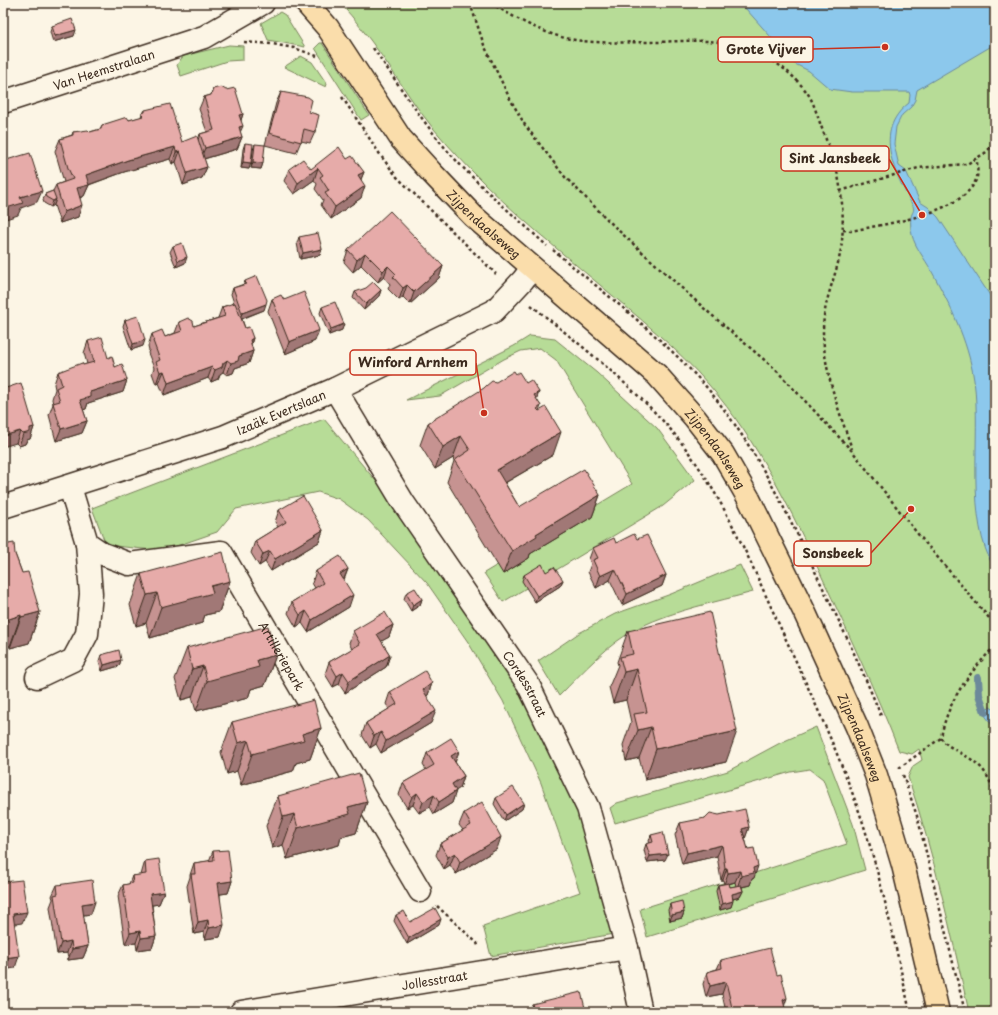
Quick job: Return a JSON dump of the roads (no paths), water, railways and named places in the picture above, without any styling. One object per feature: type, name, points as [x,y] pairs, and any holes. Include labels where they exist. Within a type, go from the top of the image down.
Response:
[{"type":"main road","name":"Zijpendaalseweg","points":[[306,3],[328,28],[402,139],[473,216],[657,375],[695,418],[723,454],[749,499],[811,625],[857,727],[876,775],[903,865],[938,1012]]},
{"type":"street","name":"Van Heemstralaan","points":[[3,102],[204,37],[263,3]]},
{"type":"street","name":"Izaäk Evertslaan","points":[[3,507],[70,487],[223,437],[336,389],[494,311],[532,268]]},
{"type":"street","name":"Cordesstraat","points":[[336,389],[403,502],[528,684],[588,808],[627,948],[641,1012]]},
{"type":"street","points":[[37,677],[73,660],[87,634],[91,594],[87,543],[70,487]]},
{"type":"street","name":"Artilleriepark","points":[[87,543],[103,554],[129,564],[221,552],[420,891]]},
{"type":"street","name":"Jollesstraat","points":[[241,1012],[627,948]]},
{"type":"water","points":[[737,3],[995,3],[995,44],[917,90],[915,100],[911,107],[902,115],[896,127],[894,144],[899,166],[906,171],[920,202],[928,207],[938,217],[995,303],[995,569],[986,549],[980,526],[977,502],[976,402],[971,365],[963,337],[945,296],[913,239],[911,231],[911,215],[914,208],[894,167],[890,153],[889,139],[891,126],[898,114],[909,103],[909,92],[852,92],[830,89],[809,71],[791,62],[746,9]]},
{"type":"water","points":[[990,707],[995,710],[995,729],[984,714],[987,708]]},
{"type":"waterway","points":[[978,678],[979,695],[985,712]]},
{"type":"place","name":"Grote Vijver","points":[[885,47]]},
{"type":"place","name":"Sint Jansbeek","points":[[922,215]]},
{"type":"place","name":"Winford Arnhem","points":[[484,413]]},
{"type":"place","name":"Sonsbeek","points":[[911,509]]}]
